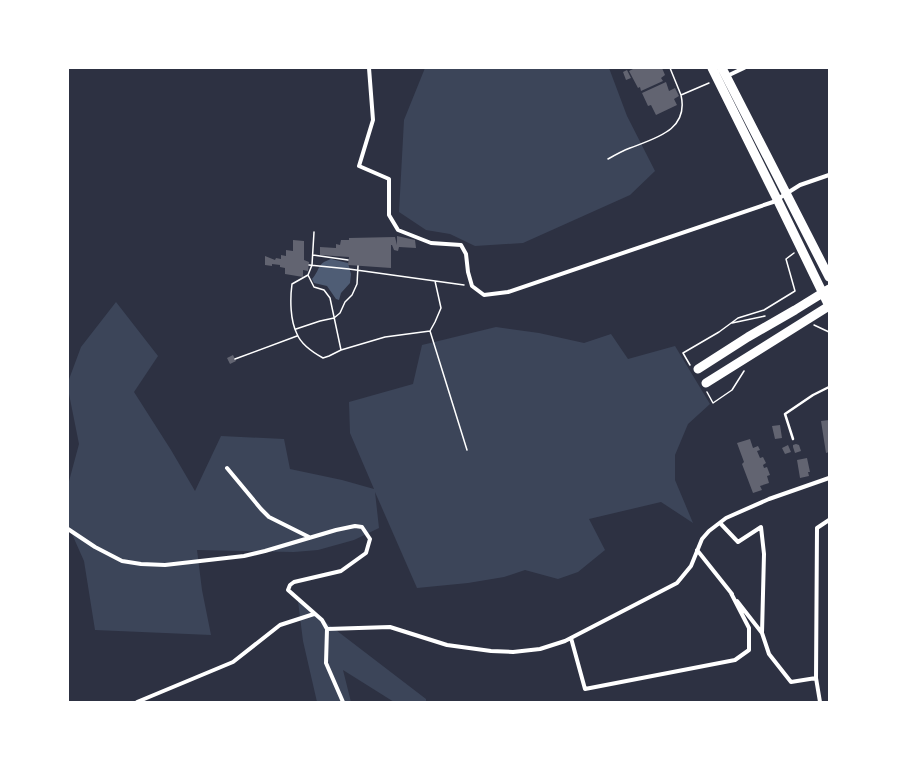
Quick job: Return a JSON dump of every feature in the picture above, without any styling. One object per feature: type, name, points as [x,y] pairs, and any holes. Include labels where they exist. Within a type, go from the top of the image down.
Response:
[{"type":"highway","points":[[706,383],[829,306],[825,290],[712,68]]},
{"type":"highway","points":[[724,72],[829,277]]},
{"type":"highway","points":[[698,369],[825,290]]},
{"type":"street","points":[[369,68],[373,120],[359,166],[390,180],[389,215],[398,230],[431,243],[462,245],[466,254],[468,272],[472,286],[484,295],[508,292],[765,204],[778,199],[800,185],[829,175]]},
{"type":"street","points":[[724,72],[744,68]]},
{"type":"street","points":[[227,468],[261,509],[270,517],[310,537]]},
{"type":"street","points":[[327,629],[390,627],[447,645],[491,651],[513,652],[540,649],[571,638],[677,583],[691,566],[702,539],[708,531],[726,518],[769,499],[829,478]]},
{"type":"street","points":[[820,702],[816,678],[816,528],[829,520]]},
{"type":"street","points":[[720,523],[738,542],[761,527],[764,554],[762,633],[768,654],[790,682],[816,678]]},
{"type":"street","points":[[68,529],[95,547],[122,561],[141,564],[165,565],[244,556],[310,537],[355,526],[362,527],[370,539],[366,553],[341,571],[294,582],[290,585],[288,590],[322,620],[327,629],[326,663],[343,702]]},
{"type":"street","points":[[698,550],[762,633]]},
{"type":"street","points":[[571,638],[585,689],[735,660],[749,650],[749,628],[731,593]]},
{"type":"street","points":[[137,702],[233,662],[280,624],[314,614]]},
{"type":"lane","points":[[793,439],[785,414],[813,395],[829,387]]},
{"type":"path","points":[[608,159],[622,151],[660,137],[672,128],[682,113],[683,106],[682,94],[670,68]]},
{"type":"path","points":[[682,94],[712,81]]},
{"type":"path","points":[[314,232],[308,275],[314,287],[324,290],[330,298],[340,350]]},
{"type":"path","points":[[688,362],[683,353],[738,318],[764,310],[795,291],[786,259],[797,250]]},
{"type":"path","points":[[312,255],[348,260]]},
{"type":"path","points":[[310,265],[358,270],[472,286]]},
{"type":"path","points":[[295,330],[320,321],[334,318],[340,313],[345,302],[352,295],[357,284],[358,266]]},
{"type":"path","points":[[308,275],[292,284],[292,308],[295,330],[297,336],[314,353],[323,358],[340,350],[385,337],[430,331]]},
{"type":"path","points":[[435,281],[441,308],[430,331],[467,450]]},
{"type":"path","points":[[731,323],[767,316]]},
{"type":"path","points":[[812,325],[829,332]]},
{"type":"path","points":[[235,359],[297,336]]},
{"type":"path","points":[[708,395],[713,403],[732,390],[742,372],[748,368]]},
{"type":"shaded area","points":[[425,68],[609,68],[627,116],[655,171],[630,195],[523,243],[475,246],[450,234],[426,230],[399,212],[404,120]]},
{"type":"shaded area","points":[[331,259],[348,263],[351,274],[350,283],[341,293],[339,300],[336,299],[327,286],[314,283],[312,279],[321,265]]},
{"type":"shaded area","points":[[116,302],[158,356],[134,392],[195,491],[221,436],[284,439],[290,469],[342,480],[374,489],[350,433],[349,402],[413,384],[422,345],[496,327],[539,333],[584,343],[611,334],[628,359],[675,346],[710,404],[688,424],[675,455],[675,480],[693,523],[661,502],[589,519],[605,550],[578,572],[558,579],[525,570],[504,577],[468,583],[417,588],[375,492],[379,528],[354,540],[318,550],[294,552],[197,550],[202,590],[211,635],[95,630],[84,561],[68,525],[68,485],[79,444],[68,389],[68,382],[81,347]]},
{"type":"shaded area","points":[[298,601],[426,699],[426,702],[394,702],[343,670],[351,702],[317,702],[303,641]]},
{"type":"building","points":[[635,68],[662,68],[665,75],[661,78],[663,81],[641,91],[640,87],[638,88],[629,71]]},
{"type":"building","points":[[627,70],[631,78],[626,80],[623,72]]},
{"type":"building","points":[[666,82],[669,91],[675,88],[679,96],[674,99],[677,105],[656,115],[651,105],[648,106],[642,93]]},
{"type":"building","points":[[397,236],[415,240],[416,248],[399,247],[398,251],[394,250],[391,245],[391,268],[348,265],[349,257],[320,255],[320,247],[336,248],[336,244],[340,245],[341,240],[349,240],[349,238],[395,237],[397,245]]},
{"type":"building","points":[[293,240],[304,241],[304,260],[309,262],[308,271],[303,270],[303,277],[285,274],[285,268],[280,267],[280,265],[265,265],[265,256],[275,260],[276,258],[281,259],[281,255],[286,256],[286,250],[293,251]]},
{"type":"building","points":[[233,355],[236,361],[230,364],[227,358]]},
{"type":"building","points":[[829,420],[829,452],[826,453],[821,421]]},
{"type":"building","points":[[780,425],[782,438],[775,439],[772,426]]},
{"type":"building","points":[[750,439],[753,448],[758,446],[760,450],[757,451],[760,458],[763,457],[766,463],[763,465],[764,468],[767,467],[770,475],[767,476],[769,483],[760,486],[762,490],[753,493],[742,464],[744,462],[737,443]]},
{"type":"building","points":[[788,445],[791,452],[785,454],[782,448]]},
{"type":"building","points":[[793,445],[799,445],[801,451],[795,453]]},
{"type":"building","points":[[807,458],[810,472],[808,472],[809,476],[800,478],[797,460]]}]
